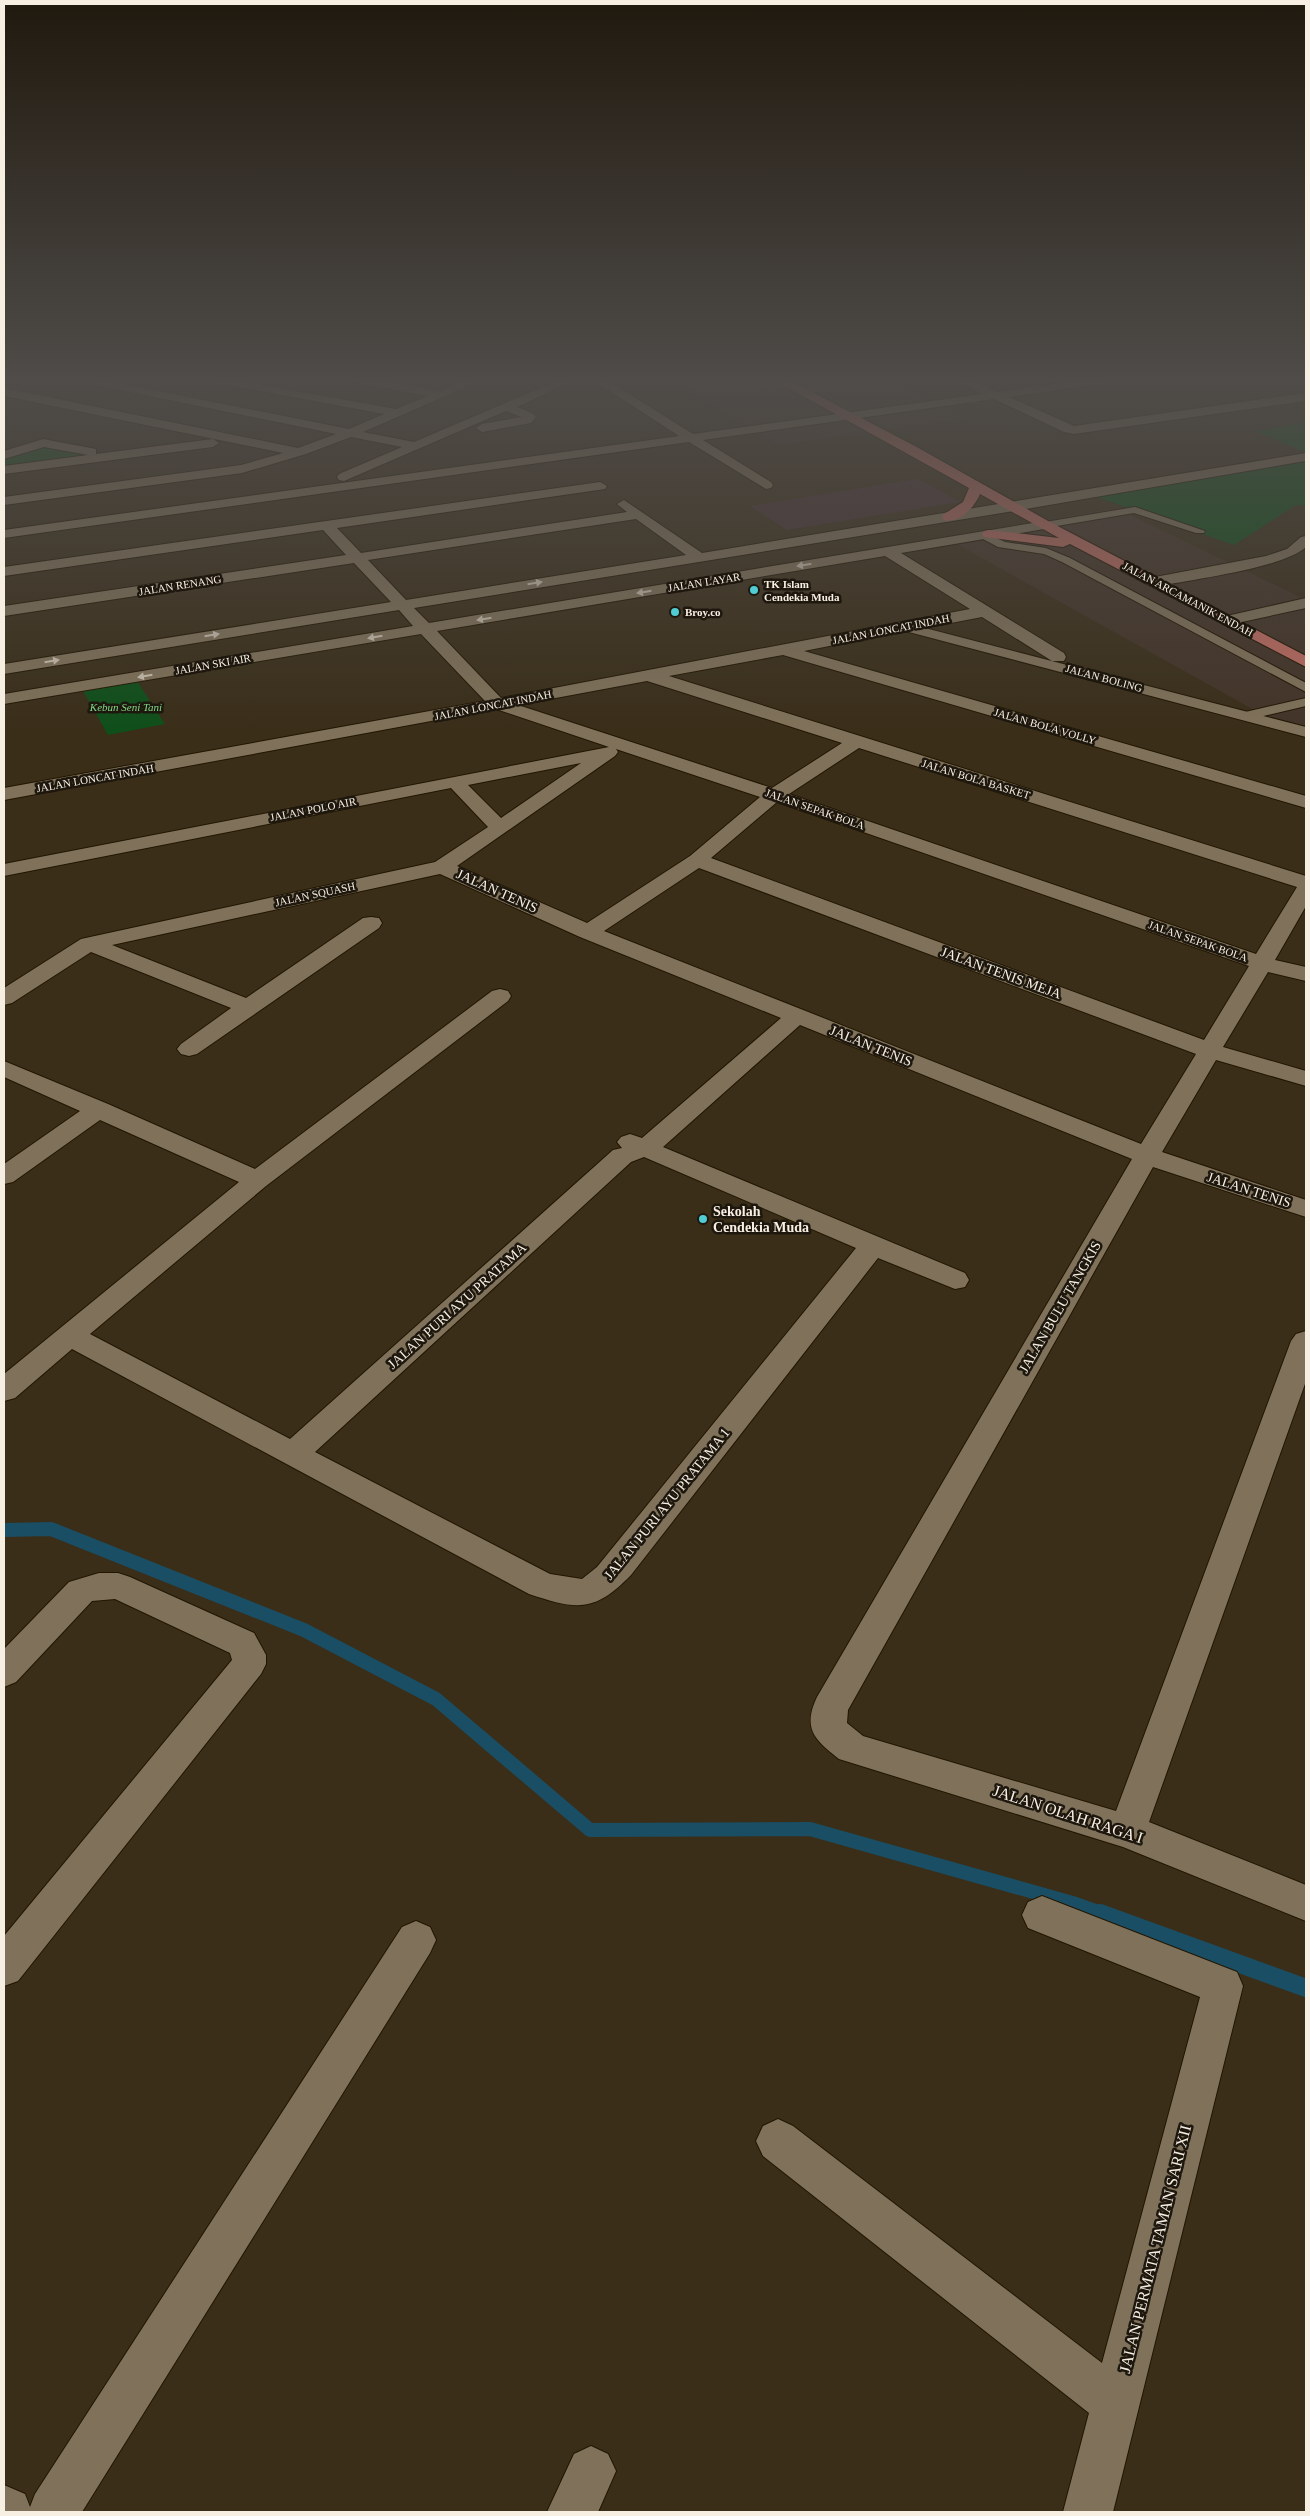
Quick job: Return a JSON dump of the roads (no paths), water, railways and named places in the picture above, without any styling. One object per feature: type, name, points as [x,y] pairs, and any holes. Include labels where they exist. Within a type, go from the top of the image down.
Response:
[{"type":"main road","points":[[949,517],[969,504],[972,497]]},
{"type":"main road","name":"JALAN ARCAMANIK ENDAH","points":[[996,497],[1045,525],[1303,659]]},
{"type":"main road","points":[[986,535],[1029,537],[1092,548]]},
{"type":"street","points":[[4,501],[32,497]]},
{"type":"street","points":[[230,497],[259,534]]},
{"type":"street","points":[[4,534],[264,497]]},
{"type":"street","points":[[4,571],[326,525],[562,497]]},
{"type":"street","points":[[615,497],[698,557]]},
{"type":"street","name":"JALAN LAYAR","points":[[400,604],[1070,497]]},
{"type":"street","name":"JALAN RENANG","points":[[4,611],[638,515]]},
{"type":"street","name":"JALAN SEPAK BOLA","points":[[326,525],[423,629],[497,704],[615,748],[774,795],[1263,964],[1306,974]]},
{"type":"street","name":"JALAN LAYAR","points":[[423,629],[1045,525]]},
{"type":"street","points":[[1155,582],[1269,560],[1292,552],[1306,540]]},
{"type":"street","points":[[887,551],[982,612],[1082,672]]},
{"type":"street","points":[[4,669],[400,604]]},
{"type":"street","points":[[1228,620],[1306,604]]},
{"type":"street","name":"JALAN LONCAT INDAH","points":[[4,794],[497,704],[982,612]]},
{"type":"street","name":"JALAN BOLING","points":[[902,627],[1082,672],[1306,732]]},
{"type":"street","name":"JALAN SKI AIR","points":[[4,699],[423,629]]},
{"type":"street","name":"JALAN BOLA VOLLY","points":[[784,650],[1306,802]]},
{"type":"street","name":"JALAN BOLA BASKET","points":[[646,675],[1306,883]]},
{"type":"street","points":[[588,932],[697,860],[774,795],[856,741]]},
{"type":"street","name":"JALAN POLO AIR","points":[[4,870],[455,782],[615,748]]},
{"type":"street","name":"JALAN SQUASH","points":[[4,998],[89,944],[442,867],[615,748]]},
{"type":"street","points":[[455,782],[500,827]]},
{"type":"street","name":"JALAN TENIS MEJA","points":[[697,860],[1211,1051],[1306,1079]]},
{"type":"street","name":"JALAN TENIS","points":[[442,867],[588,932],[1147,1156],[1306,1209]]},
{"type":"street","name":"JALAN BULU TANGKIS","points":[[829,1730],[830,1708],[1147,1156],[1306,889]]},
{"type":"street","points":[[190,1049],[371,923]]},
{"type":"street","points":[[89,944],[248,1007]]},
{"type":"street","points":[[4,1390],[257,1180],[500,996]]},
{"type":"street","name":"JALAN PURI AYU PRATAMA","points":[[292,1455],[631,1149],[788,1012]]},
{"type":"street","points":[[4,1068],[257,1180]]},
{"type":"street","points":[[4,1176],[100,1109]]},
{"type":"street","points":[[631,1149],[955,1280]]},
{"type":"street","name":"JALAN PURI AYU PRATAMA 1","points":[[70,1336],[541,1585],[575,1595],[599,1588],[619,1566],[872,1247]]},
{"type":"street","points":[[1127,1831],[1306,1341]]},
{"type":"street","points":[[4,1672],[81,1592],[99,1586],[118,1586],[242,1643],[250,1656],[249,1664],[4,1967]]},
{"type":"street","name":"JALAN OLAH RAGA I","points":[[829,1730],[852,1748],[1127,1831],[1306,1903]]},
{"type":"street","name":"JALAN PERMATA TAMAN SARI XII","points":[[1042,1915],[1222,1986],[1088,2512]]},
{"type":"street","points":[[53,2512],[416,1940]]},
{"type":"street","points":[[778,2141],[1116,2404]]},
{"type":"lane","points":[[1045,525],[1135,510],[1200,531]]},
{"type":"lane","points":[[986,535],[1002,545],[1046,551],[1066,560],[1306,688]]},
{"type":"lane","points":[[1246,716],[1306,702]]},
{"type":"waterway","points":[[4,1530],[51,1529],[304,1630],[436,1699],[590,1830],[810,1829],[1076,1904],[1104,1914]]},
{"type":"waterway","points":[[1100,1913],[1306,1988]]},
{"type":"place","name":"TK Islam Cendekia Muda","points":[[754,590]]},
{"type":"place","name":"Broy.co","points":[[675,612]]},
{"type":"place","name":"Sekolah Cendekia Muda","points":[[703,1219]]},
{"type":"park label","name":"Kebun Seni Tani","points":[[126,707]]}]
